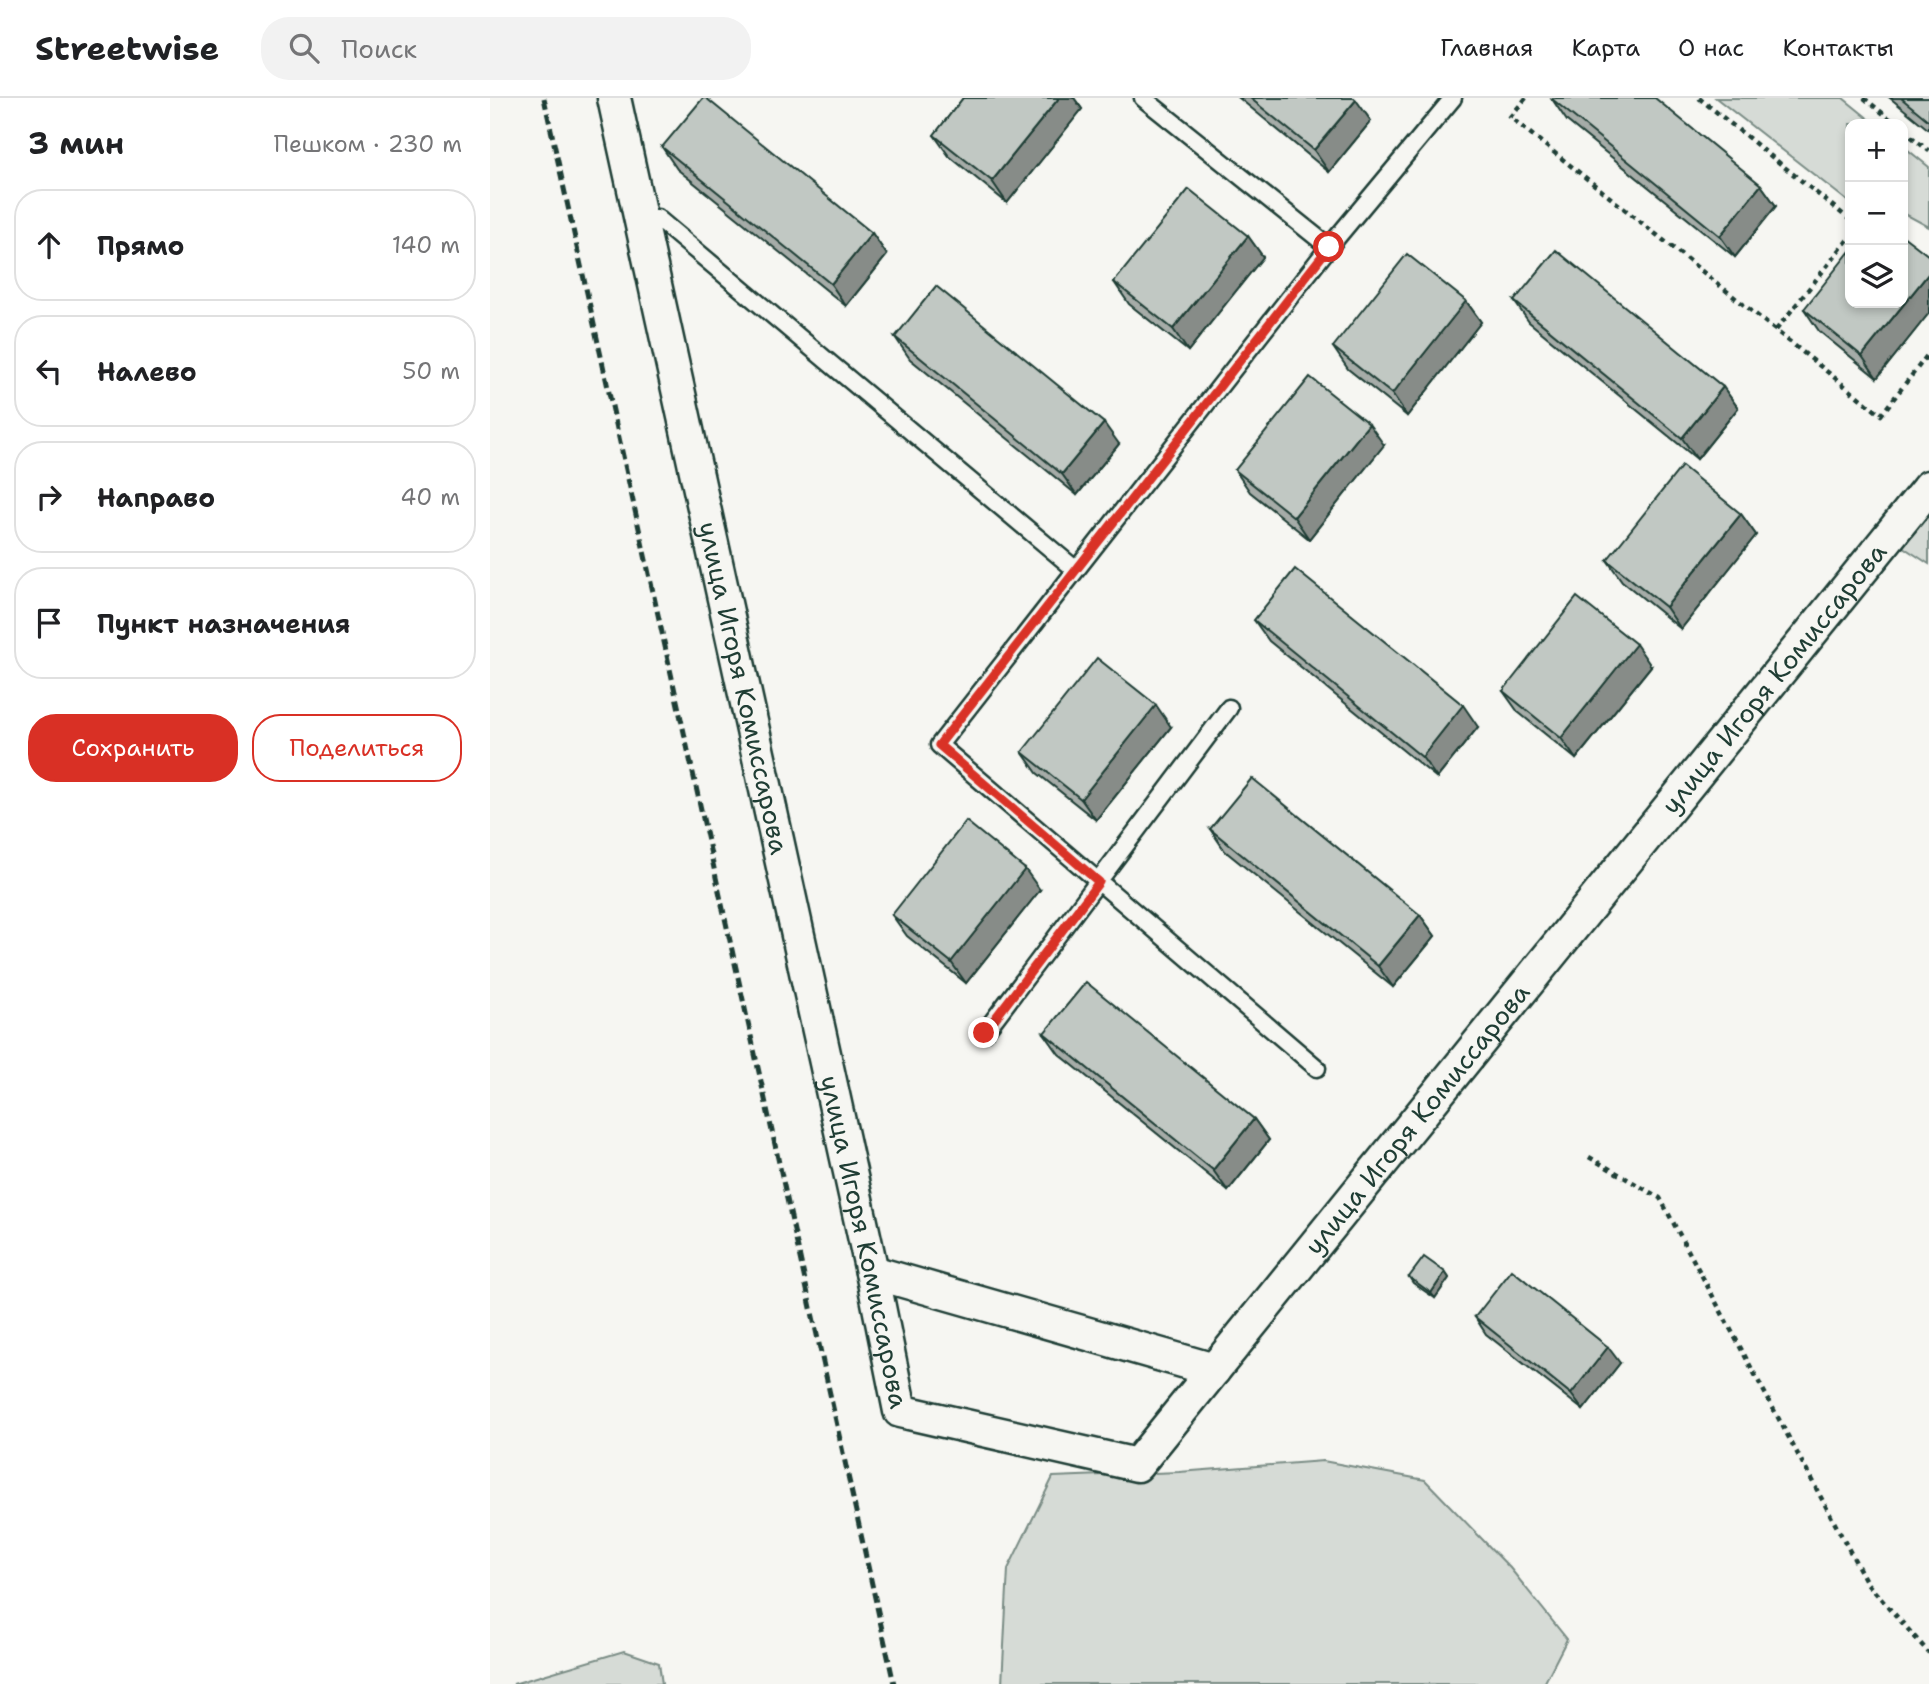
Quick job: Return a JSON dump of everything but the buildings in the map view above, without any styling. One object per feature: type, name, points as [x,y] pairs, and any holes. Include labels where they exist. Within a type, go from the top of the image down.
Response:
[{"type":"street","name":"улица Игоря Комиссарова","points":[[614,98],[872,1272],[900,1411],[1137,1465],[1929,487]]},
{"type":"street","points":[[872,1272],[1214,1370]]},
{"type":"lane","points":[[1143,98],[1329,247]]},
{"type":"lane","points":[[1317,1068],[939,745],[1329,247],[1452,98]]},
{"type":"lane","points":[[657,218],[1076,570]]},
{"type":"lane","points":[[984,1033],[1229,708]]},
{"type":"path","points":[[1526,98],[1510,117],[1881,415],[1929,354]]},
{"type":"path","points":[[1699,98],[1845,216]]},
{"type":"path","points":[[1864,98],[1890,119]]},
{"type":"path","points":[[1908,134],[1929,151]]},
{"type":"path","points":[[1776,330],[1845,243]]},
{"type":"path","points":[[1589,1157],[1660,1198],[1867,1583],[1929,1653]]},
{"type":"shaded area","points":[[1716,98],[1843,98],[1869,119],[1845,119],[1845,199]]},
{"type":"shaded area","points":[[1908,150],[1929,167],[1929,227],[1908,216]]},
{"type":"shaded area","points":[[1929,504],[1929,564],[1897,543]]},
{"type":"shaded area","points":[[1323,1461],[1425,1480],[1510,1568],[1567,1639],[1544,1684],[1002,1684],[1008,1569],[1053,1477],[1179,1472]]},
{"type":"shaded area","points":[[624,1651],[659,1663],[662,1684],[513,1684]]},
{"type":"railway","points":[[544,98],[894,1684]]},
{"type":"route","points":[[984,1033],[1099,882],[939,745],[1329,247]]}]
